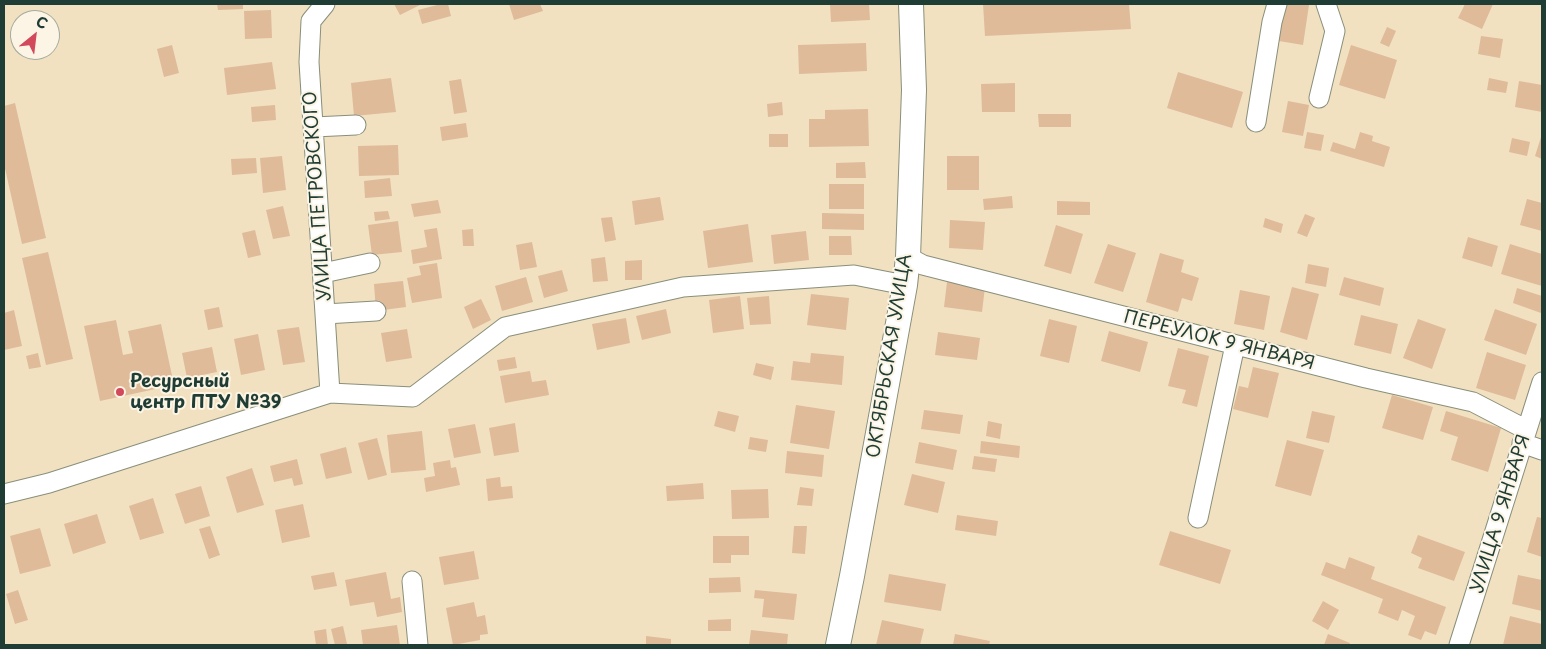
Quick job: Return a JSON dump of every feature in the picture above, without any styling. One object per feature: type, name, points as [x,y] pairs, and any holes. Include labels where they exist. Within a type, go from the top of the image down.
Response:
[{"type":"main road","name":"ОКТЯБРЬСКАЯ УЛИЦА","points":[[838,645],[905,284],[908,257],[914,90],[911,4]]},
{"type":"street","name":"УЛИЦА ПЕТРОВСКОГО","points":[[325,4],[311,21],[310,62],[330,393]]},
{"type":"street","points":[[1256,122],[1272,22],[1277,4]]},
{"type":"street","points":[[1319,98],[1335,31],[1326,4]]},
{"type":"street","points":[[314,126],[356,126]]},
{"type":"street","name":"ПЕРЕУЛОК 9 ЯНВАРЯ","points":[[908,257],[923,265],[1366,378],[1473,402],[1525,436],[1542,450]]},
{"type":"street","points":[[323,273],[370,263]]},
{"type":"street","points":[[4,494],[49,483],[330,393],[414,397],[505,327],[683,287],[854,275],[905,284]]},
{"type":"street","points":[[325,314],[376,310]]},
{"type":"street","points":[[1198,518],[1235,345]]},
{"type":"street","name":"УЛИЦА 9 ЯНВАРЯ","points":[[1460,645],[1542,382]]},
{"type":"street","points":[[412,581],[418,645]]},
{"type":"building","points":[[217,4],[243,4],[243,9],[218,10]]},
{"type":"building","points":[[394,4],[422,4],[400,15]]},
{"type":"building","points":[[448,4],[451,16],[422,24],[418,10]]},
{"type":"building","points":[[509,4],[540,4],[543,11],[514,20]]},
{"type":"building","points":[[830,4],[869,4],[870,20],[831,22]]},
{"type":"building","points":[[983,4],[1129,4],[1131,29],[985,36]]},
{"type":"building","points":[[1285,4],[1309,5],[1303,45],[1279,41]]},
{"type":"building","points":[[1465,4],[1493,4],[1482,29],[1458,18]]},
{"type":"building","points":[[271,10],[272,38],[245,39],[244,11]]},
{"type":"building","points":[[1387,27],[1396,31],[1389,47],[1380,43]]},
{"type":"building","points":[[1481,36],[1503,39],[1500,58],[1478,54]]},
{"type":"building","points":[[866,43],[867,71],[799,74],[798,45]]},
{"type":"building","points":[[172,45],[179,73],[164,77],[157,49]]},
{"type":"building","points":[[1351,45],[1397,60],[1385,99],[1339,85]]},
{"type":"building","points":[[272,62],[276,89],[227,95],[224,68]]},
{"type":"building","points":[[1178,72],[1243,92],[1232,128],[1167,108]]},
{"type":"building","points":[[391,78],[396,112],[354,116],[351,83]]},
{"type":"building","points":[[1489,78],[1508,82],[1506,93],[1487,90]]},
{"type":"building","points":[[461,79],[467,112],[454,114],[449,81]]},
{"type":"building","points":[[1519,81],[1542,85],[1542,112],[1515,107]]},
{"type":"building","points":[[1015,83],[1015,112],[982,112],[981,84]]},
{"type":"building","points":[[1288,101],[1309,105],[1303,136],[1282,132]]},
{"type":"building","points":[[782,102],[783,115],[768,117],[767,104]]},
{"type":"building","points":[[15,103],[46,238],[22,244],[4,164],[4,106]]},
{"type":"building","points":[[275,105],[276,120],[252,122],[251,107]]},
{"type":"building","points":[[868,109],[869,146],[809,147],[809,119],[825,119],[825,110]]},
{"type":"building","points":[[1038,114],[1071,114],[1071,127],[1039,127]]},
{"type":"building","points":[[466,123],[468,137],[442,141],[440,127]]},
{"type":"building","points":[[1307,132],[1324,135],[1321,151],[1304,148]]},
{"type":"building","points":[[1360,132],[1373,136],[1372,141],[1390,147],[1384,167],[1330,151],[1333,142],[1355,149]]},
{"type":"building","points":[[769,134],[788,134],[788,147],[769,147]]},
{"type":"building","points":[[1542,134],[1542,159],[1535,156]]},
{"type":"building","points":[[1512,138],[1530,142],[1527,156],[1509,152]]},
{"type":"building","points":[[398,145],[399,175],[359,176],[358,146]]},
{"type":"building","points":[[282,156],[286,190],[263,193],[260,158]]},
{"type":"building","points":[[947,156],[979,156],[979,190],[947,190]]},
{"type":"building","points":[[256,158],[257,173],[232,175],[231,159]]},
{"type":"building","points":[[865,162],[866,178],[836,178],[836,163]]},
{"type":"building","points":[[390,178],[392,196],[365,198],[364,181]]},
{"type":"building","points":[[829,184],[864,184],[864,209],[829,209]]},
{"type":"building","points":[[1012,196],[1013,208],[984,210],[983,199]]},
{"type":"building","points":[[660,197],[664,220],[635,225],[632,201]]},
{"type":"building","points":[[1527,199],[1542,203],[1542,231],[1520,225]]},
{"type":"building","points":[[438,200],[441,213],[414,217],[411,204]]},
{"type":"building","points":[[1057,201],[1090,202],[1090,215],[1057,215]]},
{"type":"building","points":[[283,206],[290,236],[273,239],[266,210]]},
{"type":"building","points":[[388,211],[390,219],[375,221],[374,212]]},
{"type":"building","points":[[822,213],[864,214],[864,230],[822,229]]},
{"type":"building","points":[[1305,214],[1315,218],[1307,237],[1297,233]]},
{"type":"building","points":[[612,217],[616,240],[605,242],[601,218]]},
{"type":"building","points":[[1265,218],[1283,224],[1281,233],[1263,227]]},
{"type":"building","points":[[950,220],[985,222],[983,250],[949,248]]},
{"type":"building","points":[[398,221],[402,252],[372,255],[368,225]]},
{"type":"building","points":[[748,224],[753,262],[708,268],[703,231]]},
{"type":"building","points":[[1056,225],[1083,234],[1071,274],[1044,266]]},
{"type":"building","points":[[437,228],[442,259],[413,264],[411,250],[427,247],[424,230]]},
{"type":"building","points":[[473,229],[474,246],[463,246],[462,230]]},
{"type":"building","points":[[255,230],[261,255],[248,258],[242,233]]},
{"type":"building","points":[[806,231],[809,260],[774,264],[771,235]]},
{"type":"building","points":[[829,236],[851,236],[852,255],[829,255]]},
{"type":"building","points":[[1468,237],[1498,246],[1492,267],[1462,258]]},
{"type":"building","points":[[532,242],[537,267],[520,270],[516,245]]},
{"type":"building","points":[[1108,244],[1136,253],[1123,292],[1094,283]]},
{"type":"building","points":[[1510,244],[1542,254],[1542,286],[1501,274]]},
{"type":"building","points":[[48,252],[73,359],[46,365],[22,258]]},
{"type":"building","points":[[1160,253],[1184,260],[1181,272],[1199,278],[1192,301],[1182,298],[1178,312],[1146,302]]},
{"type":"building","points":[[605,257],[608,281],[593,282],[591,259]]},
{"type":"building","points":[[642,260],[642,280],[625,280],[625,261]]},
{"type":"building","points":[[437,263],[442,298],[412,303],[407,278],[421,275],[419,266]]},
{"type":"building","points":[[1308,264],[1329,268],[1326,287],[1305,283]]},
{"type":"building","points":[[562,270],[568,291],[544,298],[538,276]]},
{"type":"building","points":[[526,277],[533,302],[502,311],[495,286]]},
{"type":"building","points":[[1344,277],[1384,288],[1380,306],[1339,295]]},
{"type":"building","points":[[403,281],[406,307],[376,311],[374,284]]},
{"type":"building","points":[[947,282],[985,287],[982,312],[944,307]]},
{"type":"building","points":[[1292,287],[1319,294],[1307,340],[1280,332]]},
{"type":"building","points":[[1517,288],[1542,296],[1541,313],[1513,303]]},
{"type":"building","points":[[1240,290],[1270,296],[1264,330],[1234,324]]},
{"type":"building","points":[[811,294],[849,298],[846,330],[807,325]]},
{"type":"building","points":[[740,296],[744,329],[713,333],[709,300]]},
{"type":"building","points":[[769,296],[771,324],[750,325],[747,298]]},
{"type":"building","points":[[481,299],[491,320],[473,329],[464,307]]},
{"type":"building","points":[[219,307],[223,327],[208,330],[204,310]]},
{"type":"building","points":[[666,309],[671,333],[642,340],[636,316]]},
{"type":"building","points":[[1495,309],[1537,324],[1526,355],[1484,340]]},
{"type":"building","points":[[14,310],[22,346],[4,350],[4,313]]},
{"type":"building","points":[[1361,315],[1398,324],[1391,354],[1354,345]]},
{"type":"building","points":[[626,318],[630,343],[597,350],[592,324]]},
{"type":"building","points":[[1049,319],[1077,326],[1069,363],[1040,356]]},
{"type":"building","points":[[1418,319],[1446,329],[1432,369],[1403,358]]},
{"type":"building","points":[[116,320],[123,355],[133,353],[128,331],[161,324],[174,385],[100,401],[84,326]]},
{"type":"building","points":[[299,327],[305,362],[283,365],[277,330]]},
{"type":"building","points":[[407,329],[412,358],[386,362],[381,333]]},
{"type":"building","points":[[1109,331],[1148,342],[1140,372],[1101,361]]},
{"type":"building","points":[[938,332],[980,338],[977,360],[935,355]]},
{"type":"building","points":[[258,334],[265,370],[241,375],[234,339]]},
{"type":"building","points":[[212,347],[217,372],[187,378],[182,353]]},
{"type":"building","points":[[1178,348],[1209,356],[1197,407],[1182,403],[1186,390],[1168,386]]},
{"type":"building","points":[[1487,352],[1526,365],[1515,400],[1476,388]]},
{"type":"building","points":[[38,353],[41,367],[29,369],[26,356]]},
{"type":"building","points":[[811,353],[844,356],[842,385],[791,380],[793,361],[810,363]]},
{"type":"building","points":[[515,357],[517,368],[499,371],[497,360]]},
{"type":"building","points":[[756,363],[774,367],[771,380],[753,375]]},
{"type":"building","points":[[1253,367],[1279,373],[1268,418],[1233,409],[1239,386],[1248,388]]},
{"type":"building","points":[[530,371],[532,382],[546,380],[549,395],[505,403],[500,376]]},
{"type":"building","points":[[1392,395],[1433,407],[1423,440],[1382,428]]},
{"type":"building","points":[[796,405],[835,411],[829,449],[790,443]]},
{"type":"building","points":[[924,410],[963,415],[960,434],[921,429]]},
{"type":"building","points":[[718,411],[739,416],[735,432],[714,426]]},
{"type":"building","points":[[1312,411],[1335,416],[1329,443],[1306,438]]},
{"type":"building","points":[[1446,411],[1501,428],[1488,472],[1451,460],[1458,437],[1440,431]]},
{"type":"building","points":[[988,421],[1002,424],[1000,439],[986,436]]},
{"type":"building","points":[[515,423],[519,452],[494,456],[489,428]]},
{"type":"building","points":[[475,424],[481,453],[454,458],[448,429]]},
{"type":"building","points":[[422,431],[426,470],[391,473],[387,435]]},
{"type":"building","points":[[750,437],[768,440],[766,452],[748,449]]},
{"type":"building","points":[[377,438],[387,475],[368,480],[358,443]]},
{"type":"building","points":[[1287,440],[1324,450],[1311,496],[1275,486]]},
{"type":"building","points":[[981,441],[1020,446],[1019,458],[980,453]]},
{"type":"building","points":[[919,442],[957,450],[953,470],[915,463]]},
{"type":"building","points":[[346,447],[352,473],[326,479],[320,454]]},
{"type":"building","points":[[787,451],[824,455],[822,477],[785,473]]},
{"type":"building","points":[[974,456],[997,459],[995,472],[972,469]]},
{"type":"building","points":[[297,459],[303,484],[294,486],[292,478],[274,482],[270,466]]},
{"type":"building","points":[[450,460],[451,468],[456,467],[460,485],[426,492],[424,478],[435,476],[433,463]]},
{"type":"building","points":[[252,468],[264,505],[237,513],[226,477]]},
{"type":"building","points":[[912,474],[945,482],[938,513],[904,505]]},
{"type":"building","points":[[500,477],[501,487],[512,486],[513,498],[488,501],[486,479]]},
{"type":"building","points":[[703,483],[704,499],[667,501],[666,486]]},
{"type":"building","points":[[201,486],[210,516],[185,524],[175,494]]},
{"type":"building","points":[[800,487],[814,489],[812,506],[797,505]]},
{"type":"building","points":[[768,489],[769,518],[732,519],[731,490]]},
{"type":"building","points":[[153,498],[164,533],[140,540],[129,506]]},
{"type":"building","points":[[303,504],[310,537],[282,543],[275,510]]},
{"type":"building","points":[[97,514],[106,543],[73,554],[64,524]]},
{"type":"building","points":[[957,515],[998,521],[996,536],[955,530]]},
{"type":"building","points":[[1537,517],[1542,518],[1542,557],[1527,552]]},
{"type":"building","points":[[210,526],[220,555],[209,559],[199,529]]},
{"type":"building","points":[[794,526],[807,526],[805,554],[792,553]]},
{"type":"building","points":[[40,528],[51,566],[20,574],[10,536]]},
{"type":"building","points":[[1170,531],[1231,550],[1220,584],[1159,565]]},
{"type":"building","points":[[1418,535],[1465,552],[1454,581],[1418,568],[1422,558],[1411,553]]},
{"type":"building","points":[[713,536],[749,536],[749,555],[731,555],[731,563],[713,563]]},
{"type":"building","points":[[474,551],[479,579],[444,585],[439,557]]},
{"type":"building","points":[[1349,557],[1375,567],[1371,579],[1446,607],[1436,635],[1425,631],[1421,640],[1408,635],[1415,616],[1402,610],[1398,621],[1378,613],[1383,599],[1321,575],[1326,562],[1345,569]]},
{"type":"building","points":[[334,572],[337,586],[314,590],[311,576]]},
{"type":"building","points":[[386,572],[391,599],[400,597],[402,612],[377,617],[374,602],[350,606],[345,580]]},
{"type":"building","points":[[889,574],[946,584],[941,611],[884,602]]},
{"type":"building","points":[[1518,575],[1542,580],[1542,611],[1512,604]]},
{"type":"building","points":[[740,577],[741,592],[709,593],[709,578]]},
{"type":"building","points":[[18,590],[28,620],[15,624],[6,594]]},
{"type":"building","points":[[755,590],[797,594],[794,620],[762,617],[764,599],[754,598]]},
{"type":"building","points":[[1323,601],[1339,610],[1328,630],[1312,621]]},
{"type":"building","points":[[474,602],[477,617],[485,615],[488,634],[480,635],[480,640],[453,645],[446,608]]},
{"type":"building","points":[[1510,616],[1542,624],[1542,645],[1503,645]]},
{"type":"building","points":[[731,619],[731,631],[708,631],[708,620]]},
{"type":"building","points":[[882,620],[924,629],[920,645],[876,645]]},
{"type":"building","points":[[397,625],[400,645],[363,645],[361,630]]},
{"type":"building","points":[[343,626],[347,644],[335,645],[331,629]]},
{"type":"building","points":[[326,629],[328,645],[316,645],[314,631]]},
{"type":"building","points":[[751,630],[788,634],[787,645],[749,645]]},
{"type":"building","points":[[955,634],[990,641],[989,645],[953,645]]},
{"type":"building","points":[[1328,634],[1350,643],[1349,645],[1324,645]]},
{"type":"building","points":[[646,636],[671,639],[671,645],[646,645]]},
{"type":"place","name":"Ресурсный центр ПТУ №39","points":[[120,392]]}]
